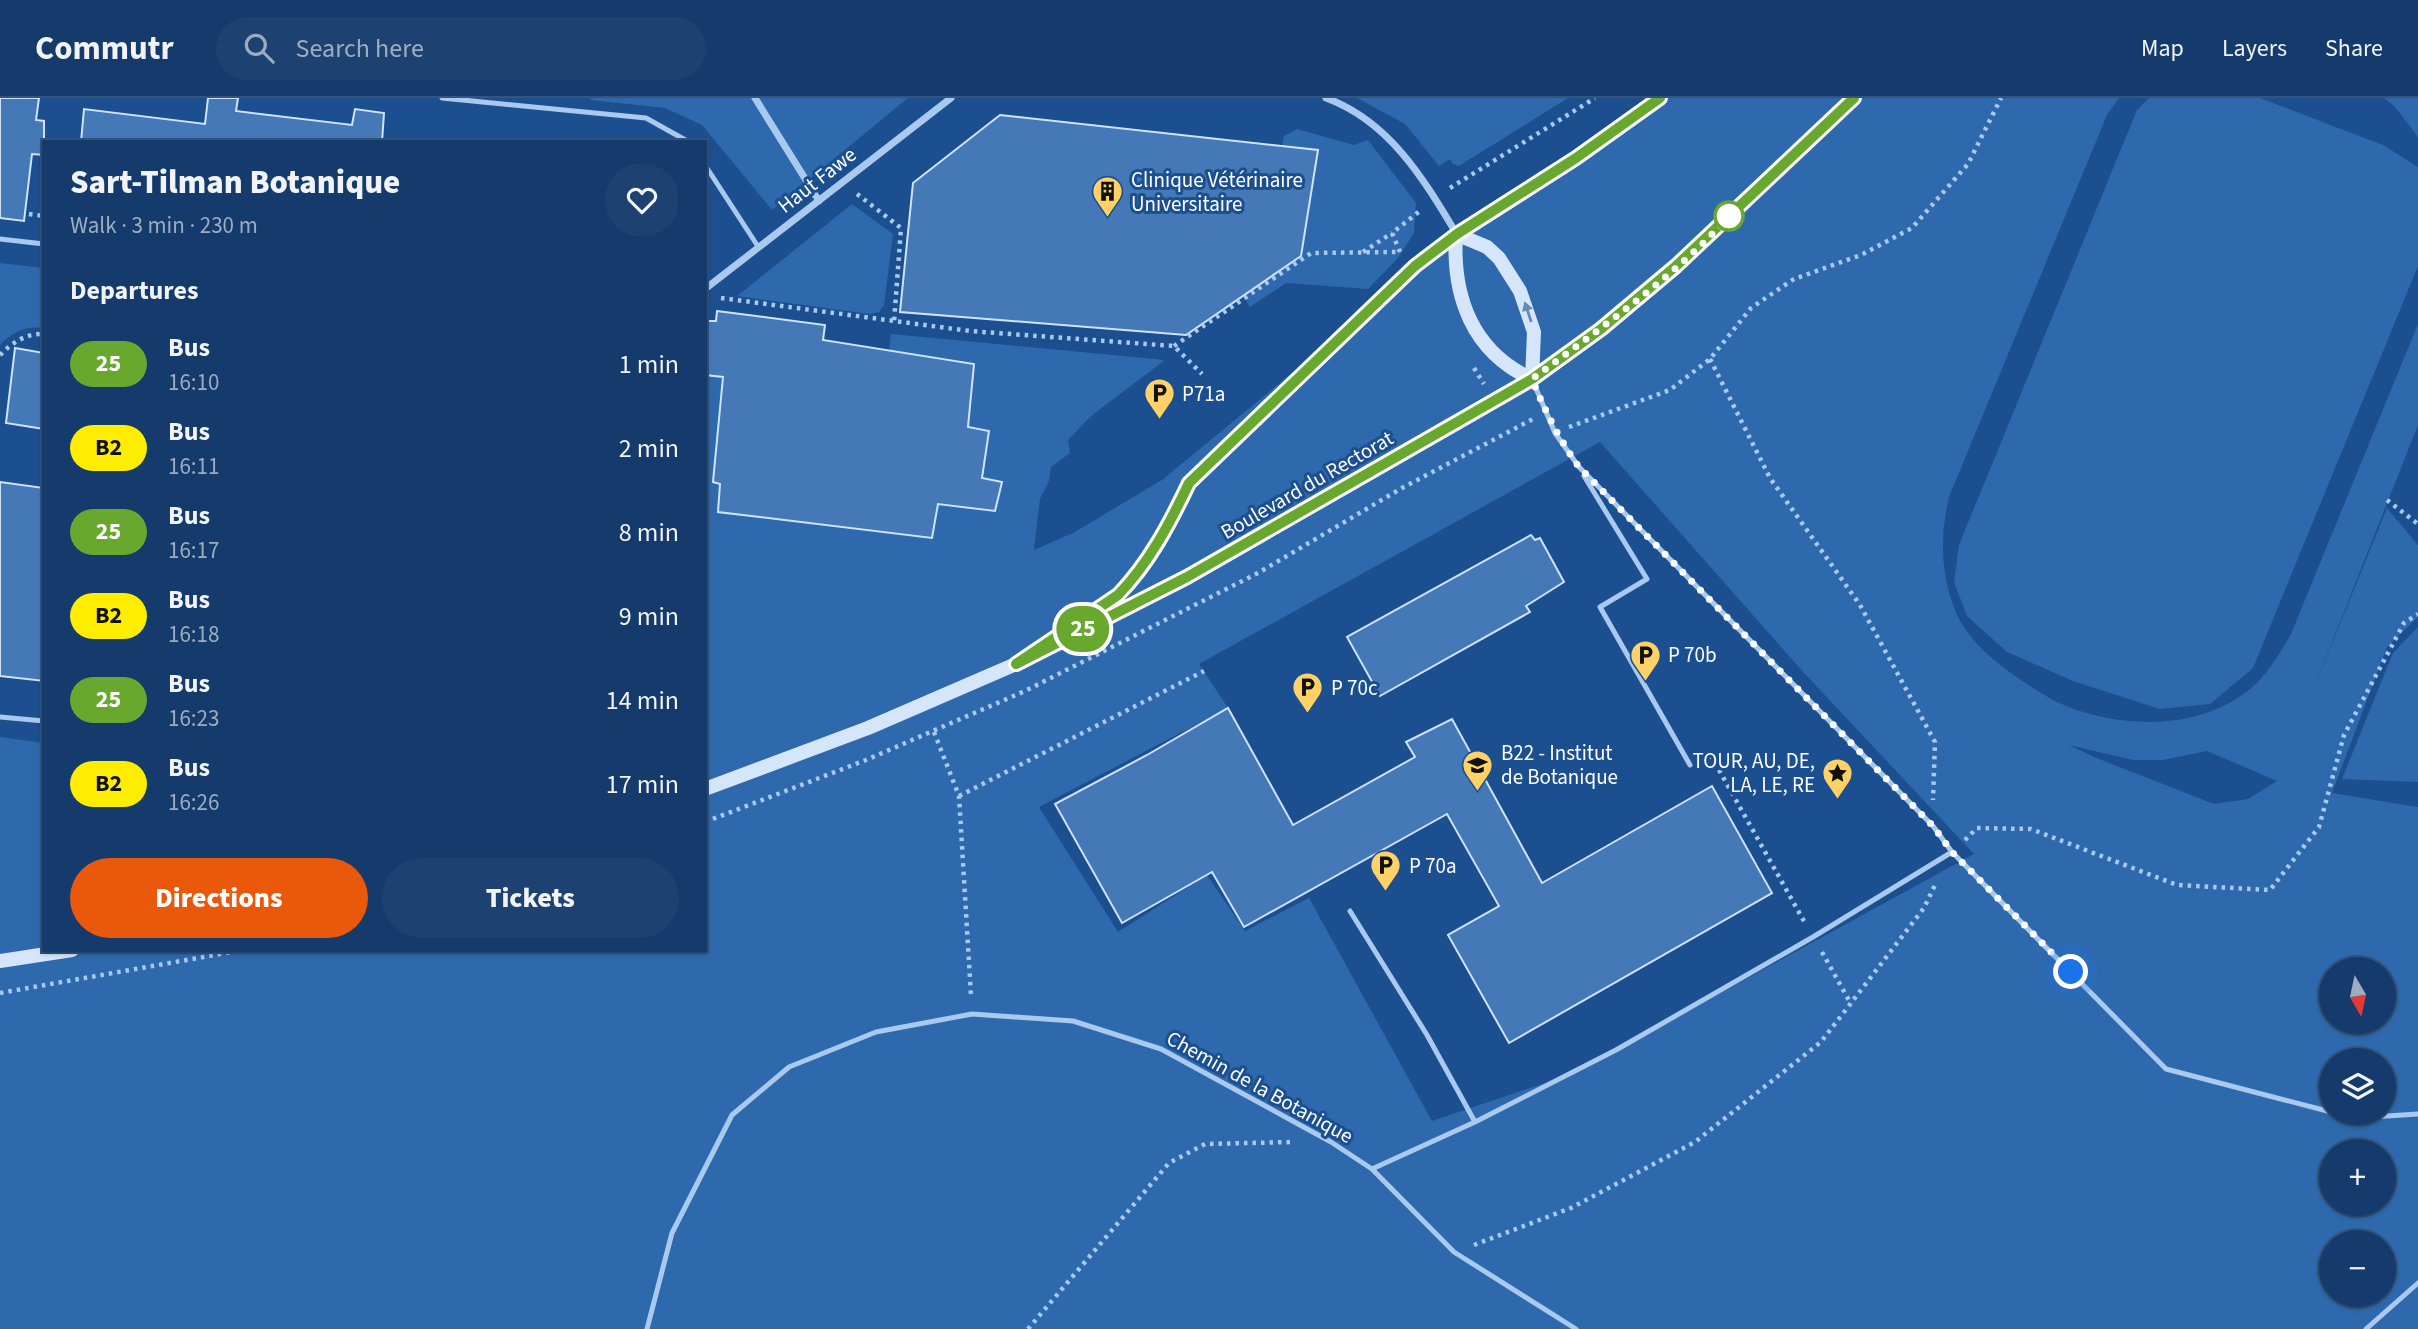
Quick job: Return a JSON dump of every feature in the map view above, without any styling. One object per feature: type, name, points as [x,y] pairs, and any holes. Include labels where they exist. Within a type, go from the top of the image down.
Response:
[{"type":"main road","points":[[1016,664],[1118,595],[1132,580],[1172,519],[1189,483],[1395,286],[1457,234],[1576,158],[1660,98]]},
{"type":"main road","name":"Boulevard du Rectorat","points":[[707,788],[868,728],[1016,664],[1187,577],[1532,379],[1601,329],[1676,266],[1854,98]]},
{"type":"main road","points":[[1457,234],[1487,247],[1499,258],[1520,291],[1534,332],[1532,379],[1499,360],[1478,334],[1465,310],[1458,290],[1457,234]]},
{"type":"main road","points":[[0,961],[59,952]]},
{"type":"street","points":[[755,98],[819,201]]},
{"type":"street","name":"Haut Fawe","points":[[707,287],[951,98]]},
{"type":"street","points":[[1325,98],[1354,111],[1392,141],[1435,198],[1457,234]]},
{"type":"lane","points":[[442,98],[646,118],[685,140]]},
{"type":"lane","points":[[707,168],[759,248]]},
{"type":"lane","points":[[0,239],[42,244]]},
{"type":"lane","points":[[1532,379],[1555,433],[1579,467],[1647,579],[1600,607],[1690,765]]},
{"type":"lane","points":[[1579,467],[1933,826],[1952,852],[2166,1069],[2319,1108]]},
{"type":"lane","points":[[0,717],[42,721]]},
{"type":"lane","points":[[1372,1169],[1475,1122],[1616,1050],[1813,937],[1952,852]]},
{"type":"lane","points":[[1350,911],[1427,1035],[1475,1122]]},
{"type":"lane","name":"Chemin de la Botanique","points":[[647,1329],[672,1233],[732,1115],[789,1067],[876,1032],[972,1014],[1073,1021],[1161,1049],[1331,1142],[1372,1169],[1454,1252],[1576,1329]]},
{"type":"lane","points":[[2396,1115],[2418,1114]]},
{"type":"lane","points":[[2366,1329],[2418,1283]]},
{"type":"path","points":[[1362,252],[1392,233],[1435,198],[1595,98]]},
{"type":"path","points":[[1555,433],[1670,390],[1710,359],[1751,308],[1794,279],[1861,255],[1912,228],[1968,164],[2001,98]]},
{"type":"path","points":[[842,182],[901,228],[894,322]]},
{"type":"path","points":[[29,215],[42,216]]},
{"type":"path","points":[[707,290],[724,300],[894,322],[971,331],[1174,346],[1311,253],[1401,253],[1392,233]]},
{"type":"path","points":[[0,355],[12,343],[33,333],[42,334]]},
{"type":"path","points":[[1174,346],[1202,374]]},
{"type":"path","points":[[1710,359],[1770,478],[1860,605],[1935,742],[1933,826]]},
{"type":"path","points":[[2387,500],[2418,522]]},
{"type":"path","points":[[1454,1252],[1571,1208],[1695,1142],[1821,1042],[1924,908],[1952,852],[1977,828],[2031,829],[2177,885],[2270,890],[2319,827],[2344,735],[2404,623],[2418,614]]},
{"type":"path","points":[[959,796],[1204,671]]},
{"type":"path","points":[[934,732],[959,796],[972,1014]]},
{"type":"path","points":[[1690,765],[1710,754],[1851,1004]]},
{"type":"path","points":[[0,993],[232,952]]},
{"type":"path","points":[[1028,1329],[1170,1163],[1205,1144],[1331,1142]]},
{"type":"shaded area","points":[[908,98],[772,210],[702,125],[665,108],[590,100]]},
{"type":"shaded area","points":[[1357,98],[1568,98],[1459,166],[1453,164],[1450,159],[1439,166],[1405,124]]},
{"type":"shaded area","points":[[1660,98],[2119,98],[2107,115],[1949,497],[1943,550],[1948,589],[1963,626],[1980,647],[2021,680],[2057,702],[2105,717],[2156,722],[2206,713],[2229,703],[2262,677],[2291,634],[2418,324],[2418,425],[2312,693],[2387,508],[2418,545],[2418,617],[2387,647],[2332,793],[2418,807],[2418,1329],[0,1329],[0,737],[42,743],[42,952],[707,952],[707,374],[724,367],[713,482],[720,484],[718,512],[931,538],[938,504],[995,511],[1002,482],[982,478],[989,431],[955,425],[971,398],[974,364],[889,350],[891,334],[1165,360],[1091,416],[1068,440],[1070,453],[1051,467],[1049,481],[1040,499],[1034,550],[1073,533],[1162,480],[1371,308],[1403,278]],"holes":[[[1600,442],[1805,674],[1974,854],[1574,1073],[1432,1121],[1309,898],[1245,931],[1207,875],[1118,932],[1039,807],[1228,708],[1199,664]],[[2069,745],[2133,760],[2163,760],[2207,751],[2277,781],[2248,799],[2214,804]]]},
{"type":"shaded area","points":[[2149,98],[2260,98],[2383,145],[2418,167],[2418,266],[2253,668],[2210,704],[2160,709],[2073,681],[2007,652],[1967,616],[1954,582],[1959,545],[2137,110]]},
{"type":"shaded area","points":[[2384,98],[2418,98],[2418,137],[2395,107]]},
{"type":"shaded area","points":[[1297,129],[1354,145],[1368,140],[1416,203],[1414,233],[1398,258],[1368,289],[1286,283],[1250,307],[1243,296],[1301,256],[1318,151],[1282,146],[1284,136]]},
{"type":"shaded area","points":[[852,204],[893,234],[884,305],[879,312],[870,314],[737,296]]},
{"type":"shaded area","points":[[0,263],[42,268],[42,328],[20,331],[0,345]]},
{"type":"shaded area","points":[[2418,627],[2418,782],[2342,779],[2393,653]]},
{"type":"building","points":[[0,98],[39,98],[36,120],[44,121],[44,140],[42,155],[32,154],[24,221],[0,218]]},
{"type":"building","points":[[208,98],[238,98],[236,111],[352,125],[355,109],[384,113],[382,140],[81,140],[84,109],[205,124]]},
{"type":"building","name":"Clinique Vétérinaire Universitaire","points":[[1000,115],[1318,150],[1301,256],[1186,335],[900,312],[913,183]]},
{"type":"building","points":[[717,311],[825,325],[823,340],[974,364],[968,427],[989,431],[982,478],[1002,482],[995,511],[938,504],[932,538],[718,512],[720,484],[713,482],[723,377],[707,375],[707,321],[716,321]]},
{"type":"building","points":[[15,348],[42,353],[42,429],[6,423]]},
{"type":"building","points":[[0,482],[42,488],[42,681],[0,676]]},
{"type":"building","points":[[1531,535],[1535,540],[1540,538],[1564,582],[1526,606],[1530,612],[1380,696],[1347,637]]},
{"type":"building","points":[[1228,708],[1293,825],[1415,757],[1406,742],[1452,719],[1542,883],[1712,786],[1772,893],[1509,1043],[1448,935],[1499,906],[1447,814],[1244,927],[1212,872],[1122,923],[1055,804]]},
{"type":"bus line","name":"25","points":[[1660,98],[1576,158],[1457,234],[1415,266],[1189,483],[1172,519],[1132,580],[1118,595],[1016,664],[1187,577],[1532,379],[1601,329],[1676,266],[1854,98]]},
{"type":"place","name":"Clinique Vétérinaire Universitaire","points":[[1108,219]]},
{"type":"place","name":"P71a","points":[[1159,421]]},
{"type":"place","name":"P 70b","points":[[1645,682]]},
{"type":"place","name":"P 70c","points":[[1308,715]]},
{"type":"place","name":"B22 - Institut de Botanique","points":[[1478,792]]},
{"type":"place","name":"TOUR, AU, DE, LA, LE, RE","points":[[1838,800]]},
{"type":"place","name":"P 70a","points":[[1386,893]]},
{"type":"route","points":[[1729,216],[1625,310],[1532,379],[1545,411],[1555,433],[1579,467],[1933,826],[1952,852],[2071,972]]}]
